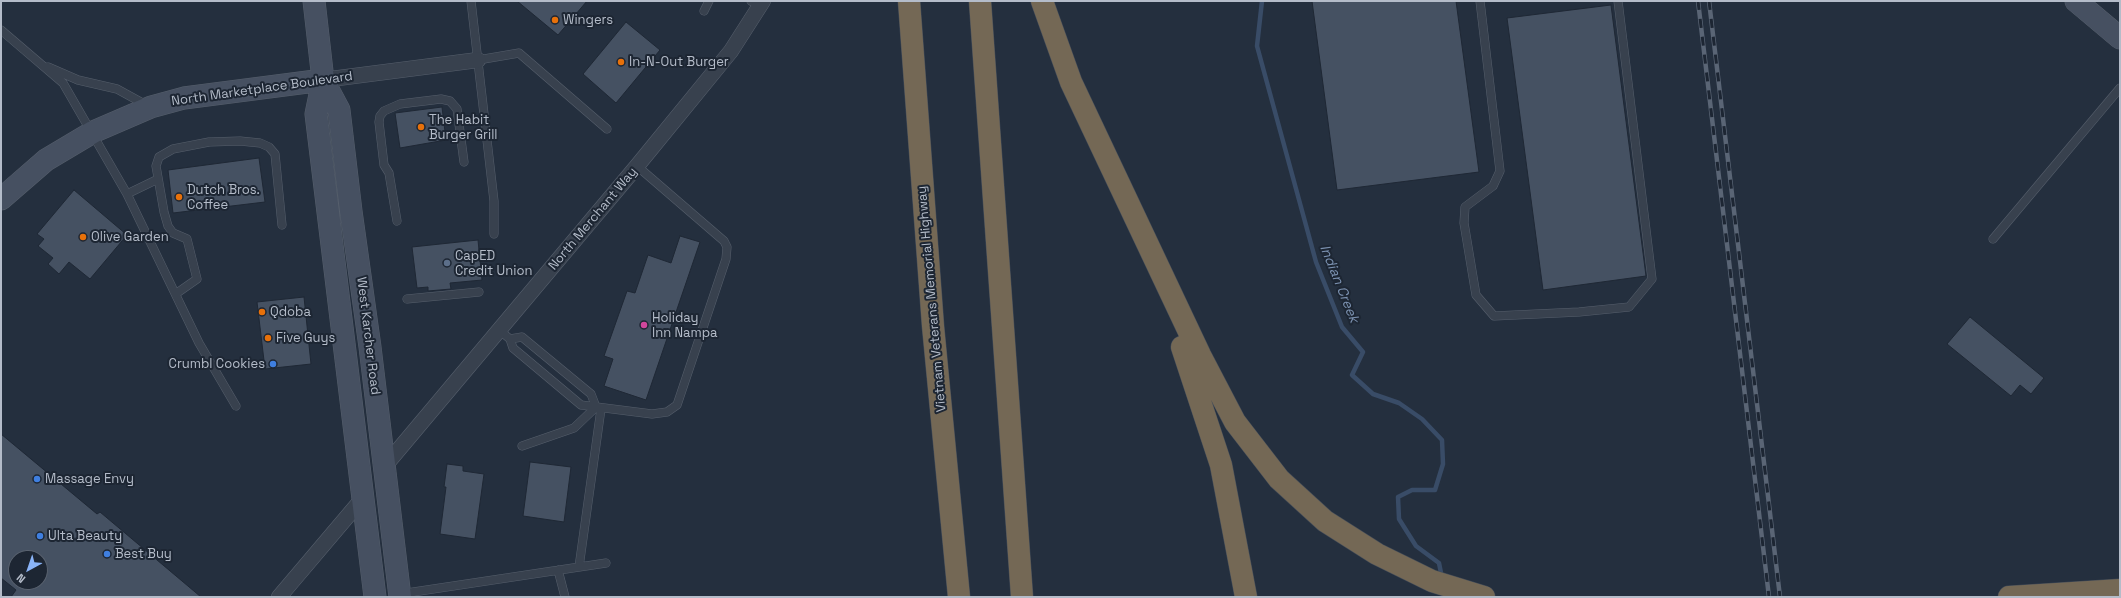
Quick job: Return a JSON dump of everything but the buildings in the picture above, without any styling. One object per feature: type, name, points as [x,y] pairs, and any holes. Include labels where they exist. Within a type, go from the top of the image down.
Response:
[{"type":"highway","name":"Vietnam Veterans Memorial Highway","points":[[909,1],[933,326],[959,597]]},
{"type":"highway","points":[[980,1],[1022,597]]},
{"type":"highway","points":[[1042,1],[1071,82],[1188,361],[1221,465],[1246,597]]},
{"type":"highway","points":[[1071,82],[1200,356],[1235,422],[1279,479],[1325,521],[1377,554],[1432,581],[1484,597]]},
{"type":"highway","points":[[2009,597],[2120,590]]},
{"type":"main road","name":"West Karcher Road","points":[[314,1],[323,80],[316,114],[375,597]]},
{"type":"main road","points":[[2076,1],[2120,38]]},
{"type":"main road","name":"West Karcher Road","points":[[323,80],[339,110],[370,347],[400,596]]},
{"type":"main road","name":"North Marketplace Boulevard","points":[[1,199],[46,160],[93,132],[150,107],[184,98],[323,80]]},
{"type":"main road","points":[[345,350],[355,356],[358,360],[370,449],[384,467]]},
{"type":"street","name":"North Merchant Way","points":[[384,467],[505,334],[730,50],[758,3]]},
{"type":"street","name":"North Marketplace Boulevard","points":[[323,80],[478,60]]},
{"type":"street","points":[[279,597],[364,498]]},
{"type":"lane","points":[[470,1],[495,205],[494,234]]},
{"type":"lane","points":[[704,11],[709,1]]},
{"type":"lane","points":[[1480,1],[1500,171],[1493,186],[1465,208],[1464,222],[1476,295],[1494,316],[1579,312],[1629,307],[1652,279],[1618,1]]},
{"type":"lane","points":[[1,30],[63,83],[93,132],[127,194],[177,294],[199,342],[236,406]]},
{"type":"lane","points":[[478,60],[519,52],[607,129]]},
{"type":"lane","points":[[40,63],[78,80],[117,89],[150,107]]},
{"type":"lane","points":[[1993,239],[2120,88]]},
{"type":"lane","points":[[397,221],[389,172],[384,165],[380,116],[384,111],[400,104],[441,98],[450,100],[455,104],[464,162]]},
{"type":"lane","points":[[177,294],[197,279],[187,239],[173,233],[168,226],[156,166],[159,157],[173,149],[209,142],[240,140],[260,143],[270,147],[275,154],[282,225]]},
{"type":"lane","points":[[505,334],[513,348],[581,406],[652,414],[667,412],[677,405],[728,253],[724,241],[637,166]]},
{"type":"lane","points":[[127,194],[158,179]]},
{"type":"lane","points":[[407,299],[479,292]]},
{"type":"lane","points":[[505,334],[522,337],[590,394],[599,408],[579,567]]},
{"type":"lane","points":[[522,446],[574,428],[599,408]]},
{"type":"lane","points":[[400,596],[606,563]]},
{"type":"lane","points":[[558,570],[565,597]]},
{"type":"waterway","name":"Indian Creek","points":[[1262,1],[1257,46],[1316,262],[1342,327],[1363,352],[1352,375],[1373,394],[1399,403],[1422,419],[1442,440],[1443,464],[1435,490],[1412,490],[1398,497],[1399,519],[1416,546],[1439,563],[1442,578]]},
{"type":"railway","points":[[1698,1],[1769,597]]},
{"type":"railway","points":[[1709,1],[1780,597]]},
{"type":"place","name":"Wingers","points":[[555,20]]},
{"type":"place","name":"In-N-Out Burger","points":[[621,62]]},
{"type":"place","name":"The Habit Burger Grill","points":[[421,127]]},
{"type":"place","name":"Dutch Bros. Coffee","points":[[179,197]]},
{"type":"place","name":"Olive Garden","points":[[83,237]]},
{"type":"place","name":"CapED Credit Union","points":[[447,263]]},
{"type":"place","name":"Qdoba","points":[[262,312]]},
{"type":"place","name":"Holiday Inn Nampa","points":[[644,325]]},
{"type":"place","name":"Five Guys","points":[[268,338]]},
{"type":"place","name":"Crumbl Cookies","points":[[273,364]]},
{"type":"place","name":"Massage Envy","points":[[37,479]]},
{"type":"place","name":"Ulta Beauty","points":[[40,536]]},
{"type":"place","name":"Best Buy","points":[[107,554]]}]
